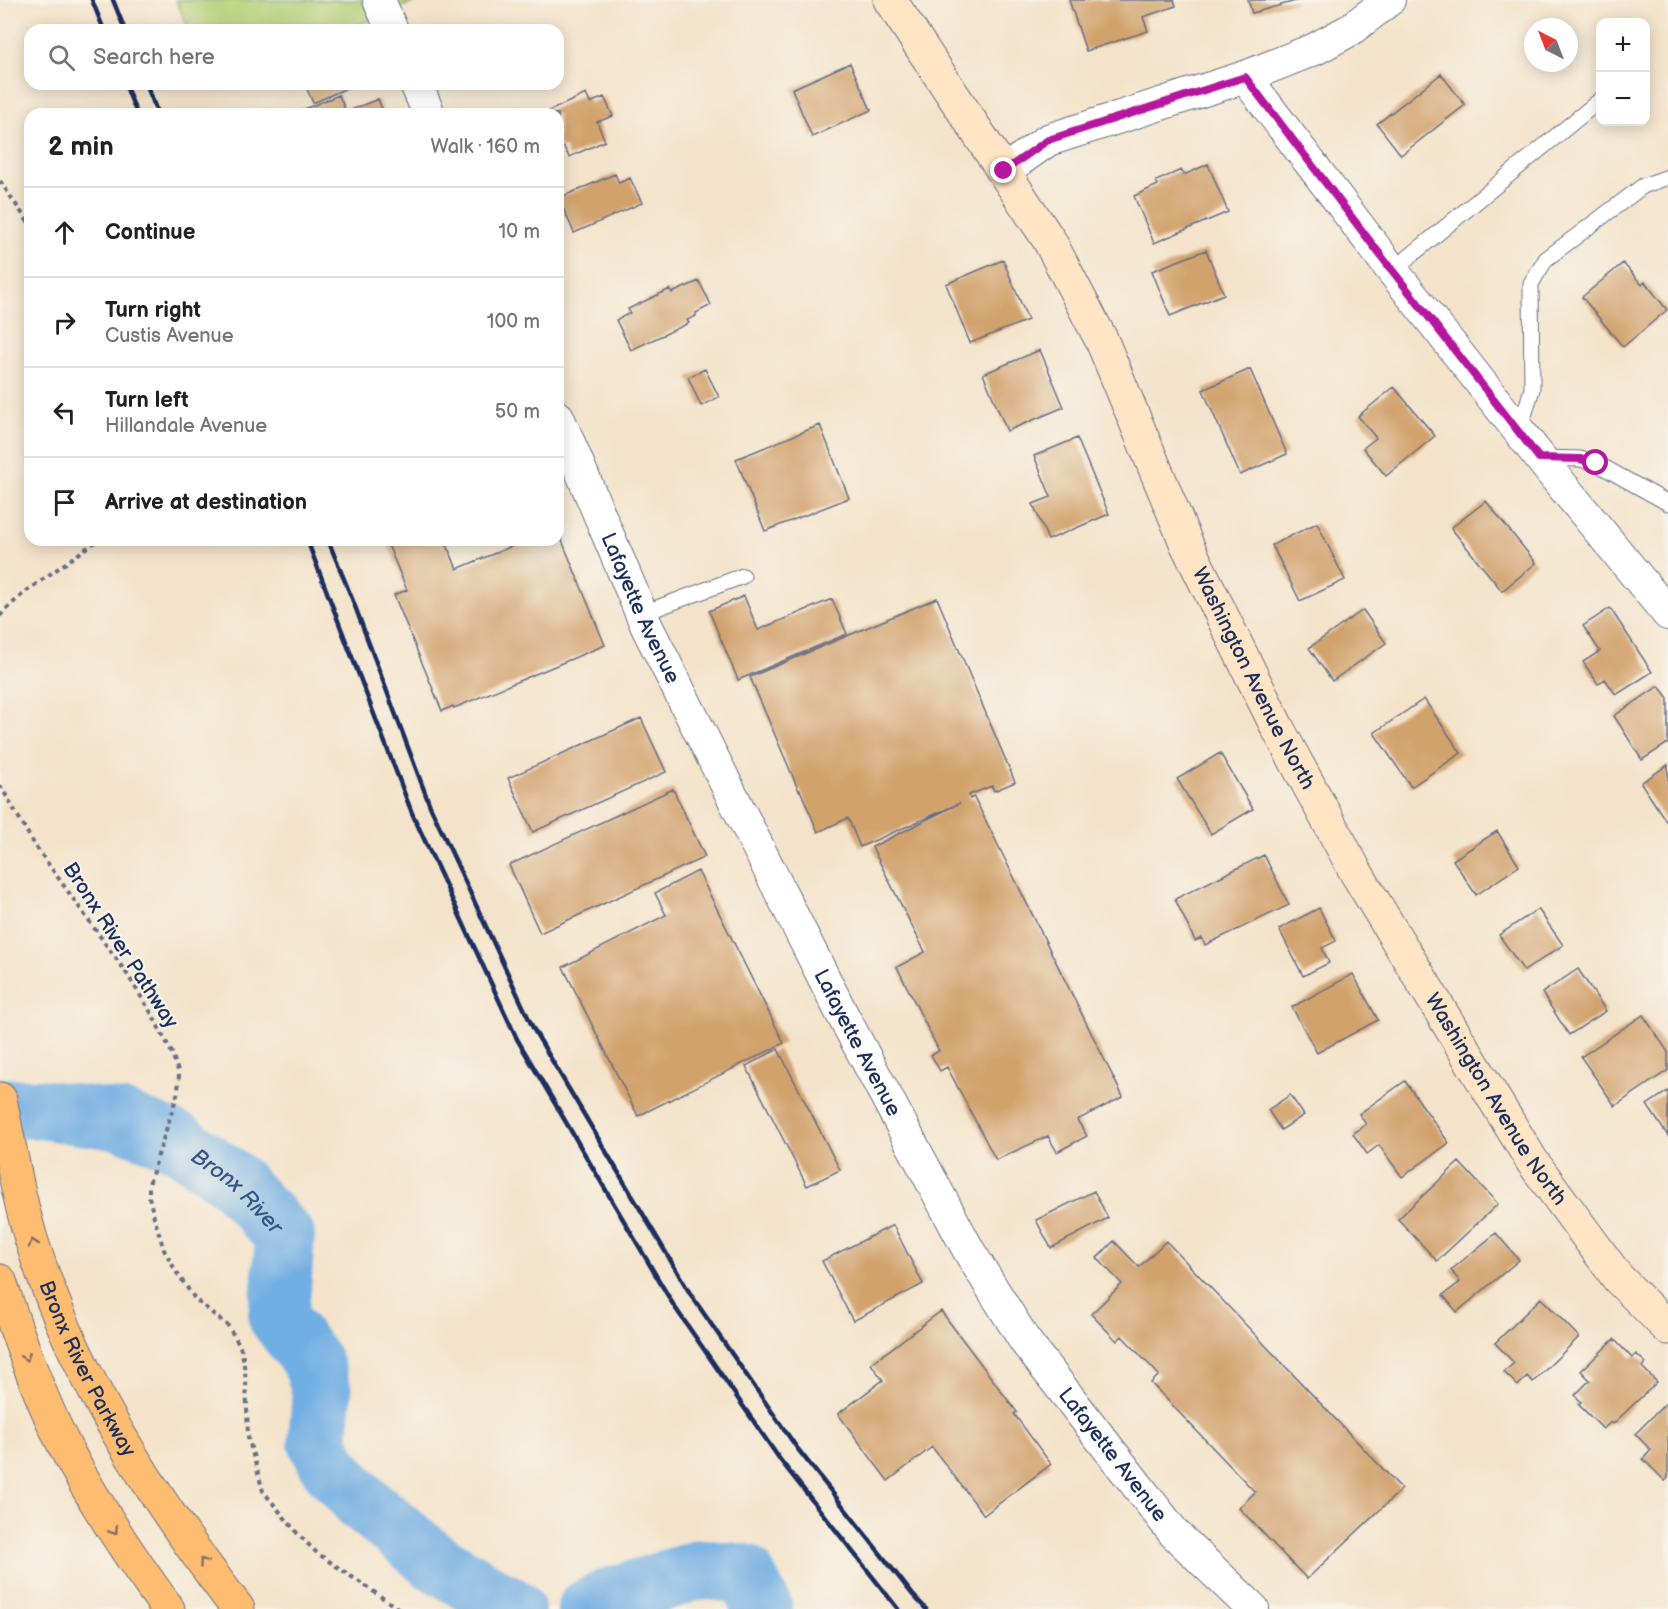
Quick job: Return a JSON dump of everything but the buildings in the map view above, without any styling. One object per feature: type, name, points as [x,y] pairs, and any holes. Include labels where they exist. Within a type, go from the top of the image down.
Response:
[{"type":"highway","name":"Bronx River Parkway","points":[[0,1099],[14,1169],[36,1254],[87,1377],[136,1466],[200,1559],[238,1609]]},
{"type":"highway","points":[[0,1281],[39,1389],[65,1446],[111,1527],[168,1609]]},
{"type":"street","points":[[379,0],[389,24]]},
{"type":"street","name":"Washington Avenue North","points":[[890,0],[1049,240],[1102,341],[1187,544],[1277,727],[1357,874],[1532,1161],[1618,1278],[1668,1328]]},
{"type":"street","points":[[1004,171],[1048,140],[1245,77],[1324,45],[1350,30],[1389,0]]},
{"type":"street","points":[[1245,77],[1392,271],[1539,458],[1668,614]]},
{"type":"street","points":[[419,90],[426,108]]},
{"type":"street","name":"Lafayette Avenue","points":[[564,431],[641,614],[841,1012],[969,1251],[1025,1341],[1174,1533],[1253,1609]]},
{"type":"lane","points":[[1392,271],[1596,103]]},
{"type":"lane","points":[[1519,432],[1532,389],[1531,284],[1546,259],[1643,186],[1668,177]]},
{"type":"lane","points":[[1539,458],[1580,459],[1596,463],[1668,502]]},
{"type":"lane","points":[[641,614],[743,576]]},
{"type":"path","points":[[0,181],[24,216]]},
{"type":"path","points":[[0,616],[25,592],[90,546]]},
{"type":"path","name":"Bronx River Pathway","points":[[0,785],[34,844],[127,974],[153,1016],[172,1053],[179,1074],[178,1092],[149,1184],[149,1197],[164,1250],[177,1274],[195,1299],[228,1326],[242,1351],[246,1380],[248,1437],[263,1491],[316,1553],[399,1609]]},
{"type":"green space","points":[[176,0],[419,0],[360,24],[186,24]]},
{"type":"waterway","name":"Bronx River","points":[[0,1108],[39,1109],[123,1121],[180,1143],[234,1181],[285,1236],[278,1317],[312,1362],[322,1392],[318,1442],[330,1467],[361,1501],[434,1561],[515,1609]]},
{"type":"waterway","name":"Bronx River","points":[[587,1609],[609,1598],[701,1569],[745,1574],[763,1609]]},
{"type":"railway","points":[[92,0],[102,24]]},
{"type":"railway","points":[[113,0],[123,24]]},
{"type":"railway","points":[[127,90],[135,108]]},
{"type":"railway","points":[[148,90],[156,108]]},
{"type":"railway","points":[[309,546],[412,813],[517,1039],[674,1306],[781,1461],[898,1609]]},
{"type":"railway","points":[[330,546],[430,806],[534,1030],[691,1295],[797,1448],[926,1609]]},
{"type":"route","points":[[1004,171],[1048,140],[1245,77],[1539,458],[1580,459],[1596,463]]}]
